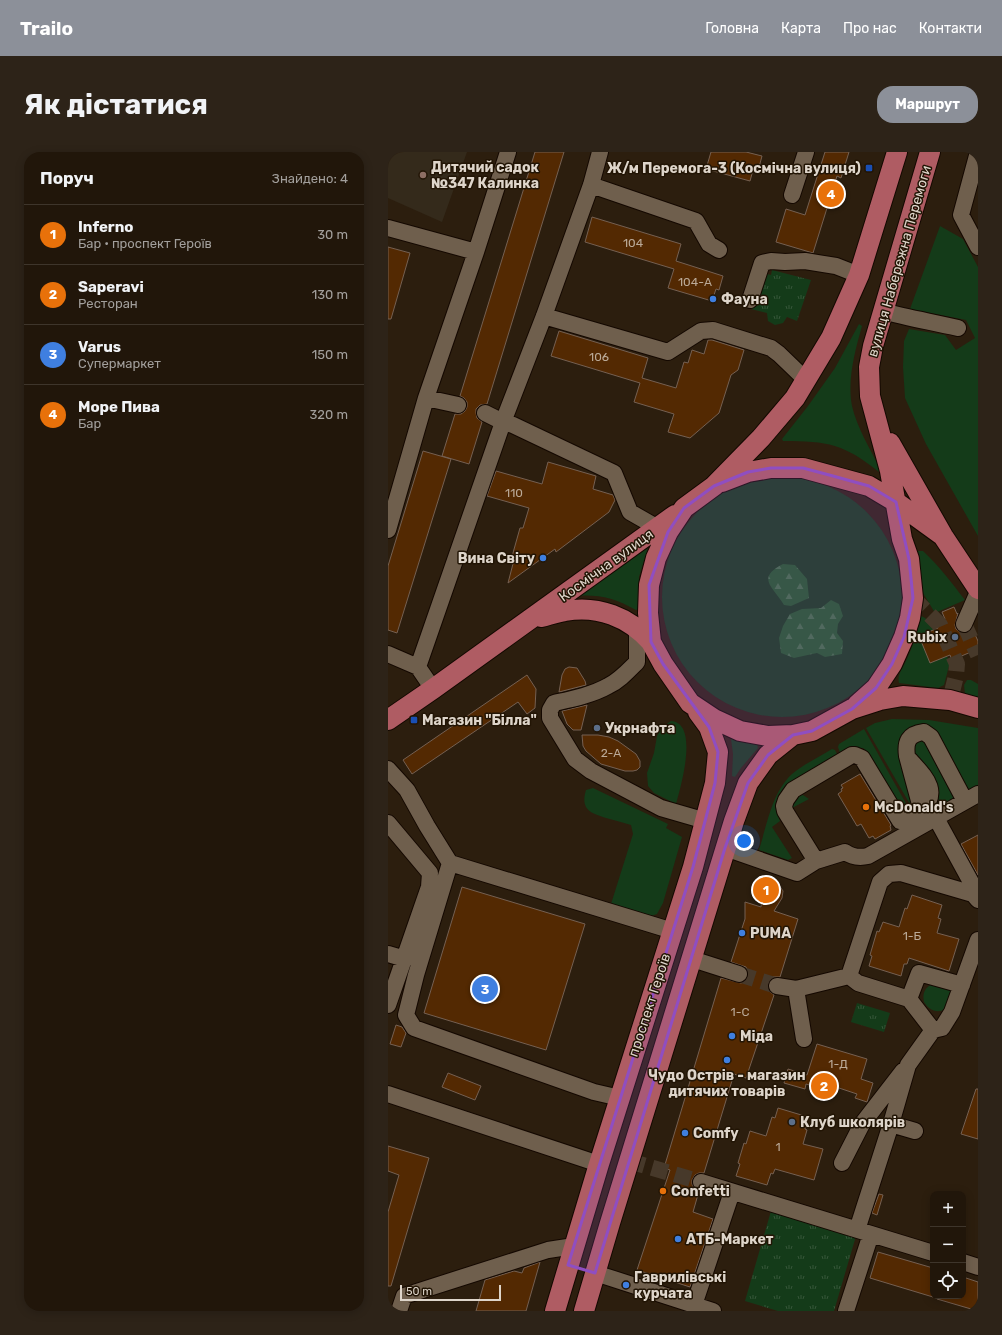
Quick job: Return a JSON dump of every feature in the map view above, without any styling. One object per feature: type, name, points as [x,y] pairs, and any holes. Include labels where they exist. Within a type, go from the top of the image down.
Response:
[{"type":"main road","name":"вулиця Набережна Перемоги","points":[[897,152],[859,275],[831,338],[795,398],[761,438],[714,486],[684,508],[668,532],[656,558],[649,585],[648,613],[644,636],[690,703],[714,720],[740,731],[768,736],[793,735],[812,731],[852,709],[880,700],[903,696],[950,700],[978,708]]},
{"type":"main road","name":"вулиця Набережна Перемоги","points":[[852,709],[876,688],[892,664],[904,637],[910,618],[913,598],[909,559],[902,539],[890,471],[870,396],[869,367],[873,346],[930,152]]},
{"type":"main road","name":"вулиця Набережна Перемоги","points":[[876,418],[943,536],[978,588]]},
{"type":"main road","name":"вулиця Набережна Перемоги","points":[[714,486],[748,472],[771,468],[804,468],[869,486],[896,502],[943,536]]},
{"type":"main road","name":"вулиця Набережна Перемоги","points":[[833,476],[862,491],[890,518],[902,539]]},
{"type":"main road","name":"Космічна вулиця","points":[[388,720],[684,508]]},
{"type":"main road","name":"Космічна вулиця","points":[[528,621],[564,611],[584,609],[609,613],[627,622],[644,636]]},
{"type":"main road","name":"проспект Героїв","points":[[555,1311],[599,1164],[673,930],[706,821],[715,783],[718,752],[710,727],[690,703]]},
{"type":"main road","name":"проспект Героїв","points":[[584,1311],[725,848],[748,784],[768,755],[793,735]]},
{"type":"main road","points":[[568,1265],[595,1273]]},
{"type":"street","points":[[388,530],[426,398],[476,252],[508,152]]},
{"type":"street","points":[[418,667],[503,422],[544,316],[591,185],[600,152]]},
{"type":"street","points":[[792,195],[806,152]]},
{"type":"street","points":[[976,158],[961,215],[978,247]]},
{"type":"street","points":[[591,185],[696,221],[709,244],[719,250]]},
{"type":"street","points":[[388,228],[476,252]]},
{"type":"street","points":[[750,300],[762,263],[771,261],[805,261],[836,266],[859,275]]},
{"type":"street","points":[[883,311],[958,328]]},
{"type":"street","points":[[544,316],[668,352],[701,331],[713,330],[771,348],[806,380]]},
{"type":"street","points":[[426,398],[458,405]]},
{"type":"street","points":[[485,413],[614,473],[630,512],[658,528]]},
{"type":"street","points":[[964,624],[978,592]]},
{"type":"street","points":[[644,636],[637,662],[624,675],[609,686],[581,696],[554,703],[550,710],[550,718],[575,759],[591,771],[661,808],[706,821]]},
{"type":"street","points":[[388,654],[418,667],[433,689]]},
{"type":"street","points":[[725,848],[797,873],[816,861],[845,852],[851,856],[868,856],[972,798],[931,737],[924,732],[915,734],[910,737],[906,745],[907,756],[922,812],[908,821],[900,821],[862,758],[856,755],[848,757],[793,790],[786,800],[784,806],[785,811],[816,861]]},
{"type":"street","points":[[388,769],[407,790],[450,863],[673,930]]},
{"type":"street","points":[[936,818],[978,895]]},
{"type":"street","points":[[388,823],[430,873],[429,886],[388,1005]]},
{"type":"street","points":[[450,863],[416,975],[406,1015],[414,1028],[594,1092],[620,1098]]},
{"type":"street","points":[[849,976],[880,882],[889,874],[901,873],[973,894],[978,900]]},
{"type":"street","points":[[842,1163],[862,1124],[908,1066],[933,1030],[942,1028],[952,1012],[978,940]]},
{"type":"street","points":[[388,954],[405,959]]},
{"type":"street","points":[[692,959],[739,974]]},
{"type":"street","points":[[909,999],[918,973],[962,985]]},
{"type":"street","points":[[777,986],[796,989],[849,976]]},
{"type":"street","points":[[849,976],[858,983],[909,999],[933,1030]]},
{"type":"street","points":[[796,989],[804,1039]]},
{"type":"street","points":[[846,1311],[891,1124],[908,1066]]},
{"type":"street","points":[[388,1094],[599,1164]]},
{"type":"street","points":[[891,1124],[915,1131]]},
{"type":"street","points":[[701,1182],[930,1252]]},
{"type":"street","points":[[694,1305],[732,1192]]},
{"type":"street","points":[[399,1311],[404,1296],[548,1250],[574,1246]]},
{"type":"street","points":[[966,1263],[978,1267]]},
{"type":"street","points":[[595,1273],[713,1311]]},
{"type":"highlighted area","points":[[771,468],[803,468],[833,476],[869,486],[896,502],[909,559],[913,598],[904,637],[892,664],[876,688],[852,709],[812,731],[793,735],[768,755],[748,783],[725,848],[595,1273],[568,1265],[693,867],[715,783],[718,752],[709,727],[663,664],[651,642],[649,585],[668,532],[684,508],[714,486],[748,472]]},
{"type":"shaded area","name":"Дитячий садок №347 Калинка","points":[[388,152],[467,152],[442,222],[388,198]]},
{"type":"green space","points":[[940,226],[963,239],[978,267],[978,536],[926,444],[905,398],[903,367],[904,341],[909,329],[945,335],[956,350],[975,338],[966,320],[910,309]]},
{"type":"green space","points":[[772,270],[811,280],[797,321],[787,317],[783,323],[775,325],[768,321],[767,313],[751,309],[763,273],[771,275]]},
{"type":"green space","points":[[859,324],[862,326],[854,355],[850,386],[852,406],[861,431],[881,471],[879,472],[856,455],[835,446],[824,443],[783,441],[782,439],[835,368]]},
{"type":"green space","points":[[782,477],[805,479],[828,486],[849,497],[867,512],[882,530],[893,551],[900,574],[902,597],[900,620],[893,643],[882,664],[867,682],[849,697],[828,708],[805,715],[782,717],[759,715],[736,708],[715,697],[697,682],[682,664],[671,643],[664,620],[662,597],[664,574],[671,551],[682,530],[697,512],[715,497],[736,486],[759,479]]},
{"type":"green space","points":[[648,547],[639,577],[638,609],[636,610],[605,597],[572,596]]},
{"type":"green space","points":[[918,551],[923,551],[929,557],[965,600],[935,613],[923,593]]},
{"type":"green space","points":[[783,564],[795,565],[807,579],[809,598],[791,606],[784,605],[771,587],[768,578],[775,569]]},
{"type":"green space","points":[[831,600],[839,604],[843,616],[838,624],[837,633],[843,641],[842,654],[825,657],[817,653],[794,658],[781,653],[779,638],[783,626],[790,614],[802,609],[821,608]]},
{"type":"green space","points":[[921,616],[927,619],[935,629],[949,661],[944,685],[938,688],[899,683],[900,674],[912,647]]},
{"type":"green space","points":[[967,680],[971,680],[978,684],[978,697],[965,694],[964,685]]},
{"type":"green space","points":[[892,719],[929,720],[978,728],[978,786],[972,790],[967,790],[936,739],[909,731],[915,813],[866,728],[875,723]]},
{"type":"green space","points":[[671,721],[680,725],[685,733],[686,744],[684,772],[676,804],[654,793],[648,786],[647,773],[654,753],[657,736],[661,728]]},
{"type":"green space","points":[[864,729],[912,814],[899,815],[863,748],[857,748],[840,753],[838,747],[839,744]]},
{"type":"green space","points":[[734,736],[744,741],[757,744],[758,748],[735,777],[732,776],[733,754],[731,739]]},
{"type":"green space","points":[[924,737],[954,795],[953,799],[924,817],[910,744]]},
{"type":"green space","points":[[832,749],[835,750],[839,758],[786,789],[781,814],[778,816],[780,821],[772,827],[792,858],[788,860],[759,850],[771,809],[785,781],[801,767]]},
{"type":"green space","points":[[593,788],[668,824],[666,828],[682,837],[663,903],[657,914],[651,916],[611,904],[633,834],[631,825],[601,816],[588,810],[584,802],[586,790]]},
{"type":"green space","points":[[803,795],[809,799],[792,808],[797,796]]},
{"type":"green space","points":[[934,983],[950,990],[952,994],[945,1010],[933,1010],[924,1002],[923,996],[925,991],[928,986]]},
{"type":"green space","points":[[857,1003],[890,1013],[884,1032],[851,1022]]},
{"type":"green space","points":[[771,1211],[856,1236],[834,1311],[778,1311],[745,1301]]},
{"type":"building","points":[[535,152],[564,152],[487,404],[480,405],[476,409],[477,418],[482,422],[469,464],[442,456],[455,414],[461,414],[467,407],[467,402],[460,396]]},
{"type":"building","points":[[711,152],[746,152],[762,156],[758,171],[753,170],[750,181],[706,169]]},
{"type":"building","points":[[825,152],[849,152],[841,178],[837,176],[813,253],[776,242],[786,209],[805,215]]},
{"type":"building","points":[[592,217],[681,244],[676,261],[723,276],[719,290],[716,289],[712,301],[668,288],[674,269],[585,242]]},
{"type":"building","points":[[388,247],[410,253],[391,319],[388,319]]},
{"type":"building","points":[[559,331],[648,358],[642,378],[676,388],[684,362],[688,363],[692,350],[704,354],[708,340],[744,350],[738,370],[731,375],[719,413],[690,438],[668,432],[674,414],[634,402],[640,383],[551,356]]},
{"type":"building","points":[[423,451],[451,459],[397,633],[388,630],[388,566]]},
{"type":"building","points":[[548,462],[596,476],[593,489],[613,495],[615,500],[609,512],[556,552],[555,549],[508,583],[514,560],[511,560],[520,528],[523,528],[529,508],[487,496],[496,471],[542,484]]},
{"type":"building","points":[[954,607],[957,614],[958,613],[955,625],[956,629],[965,633],[969,632],[972,628],[978,641],[978,649],[952,660],[950,655],[930,663],[919,636],[938,628],[936,623],[945,619],[942,612]]},
{"type":"building","points":[[569,667],[577,668],[586,685],[559,692],[562,675],[565,669]]},
{"type":"building","points":[[527,675],[536,689],[535,708],[527,714],[518,702],[412,774],[403,760]]},
{"type":"building","points":[[587,705],[581,730],[573,730],[567,724],[562,711]]},
{"type":"building","points":[[582,735],[598,735],[609,737],[618,741],[636,754],[640,761],[640,767],[637,770],[625,771],[601,764],[586,751],[583,746]]},
{"type":"building","name":"McDonald's","points":[[860,774],[891,825],[891,830],[875,839],[873,836],[869,838],[861,824],[857,826],[838,794],[843,788],[841,785]]},
{"type":"building","points":[[978,835],[978,875],[961,844]]},
{"type":"building","points":[[771,883],[779,885],[783,891],[782,898],[774,911],[798,919],[780,977],[773,977],[769,980],[768,990],[774,995],[746,1078],[734,1074],[704,1173],[695,1175],[692,1180],[694,1188],[699,1191],[693,1212],[713,1219],[690,1287],[637,1270],[670,1170],[664,1168],[721,978],[741,983],[746,981],[748,976],[746,967],[731,962],[745,919],[745,902],[761,907],[763,889]]},
{"type":"building","points":[[462,887],[585,924],[546,1050],[424,1013]]},
{"type":"building","points":[[912,895],[942,905],[938,918],[941,919],[937,933],[959,939],[949,971],[909,958],[907,964],[904,964],[901,976],[869,966],[872,956],[870,955],[877,931],[879,932],[883,922],[899,927],[905,908],[907,909]]},
{"type":"building","points":[[396,1025],[402,1027],[406,1033],[401,1047],[390,1044]]},
{"type":"building","points":[[817,1044],[867,1059],[861,1079],[873,1083],[867,1102],[855,1098],[857,1094],[833,1086],[831,1091],[806,1084],[805,1089],[784,1083],[788,1069],[807,1075]]},
{"type":"building","points":[[448,1073],[481,1086],[475,1100],[442,1087]]},
{"type":"building","points":[[976,1089],[978,1089],[978,1139],[961,1134]]},
{"type":"building","points":[[778,1108],[808,1117],[805,1129],[807,1130],[803,1144],[823,1149],[814,1180],[775,1169],[773,1174],[771,1173],[767,1185],[736,1176],[744,1143],[746,1144],[750,1131],[766,1136],[772,1117],[775,1118]]},
{"type":"building","points":[[388,1146],[429,1158],[391,1286],[388,1286],[388,1212],[399,1175],[388,1171]]},
{"type":"building","points":[[879,1194],[883,1195],[877,1215],[872,1213]]},
{"type":"building","points":[[878,1252],[930,1267],[930,1296],[870,1278]]},
{"type":"building","points":[[540,1262],[526,1311],[476,1311],[485,1280],[514,1271],[522,1273],[524,1268]]},
{"type":"building","points":[[966,1278],[978,1282],[978,1311],[937,1299],[966,1299]]},
{"type":"tunnel","points":[[913,598],[940,625],[957,664],[956,676],[950,700]]},
{"type":"tunnel","points":[[964,624],[978,655]]},
{"type":"tunnel","points":[[739,974],[777,986]]},
{"type":"tunnel","points":[[629,1161],[701,1182]]},
{"type":"place","name":"Ж/м Перемога-3 (Космічна вулиця)","points":[[869,168]]},
{"type":"place","name":"Дитячий садок №347 Калинка","points":[[423,175]]},
{"type":"place","name":"Море Пива","points":[[831,194]]},
{"type":"place","name":"Фауна","points":[[713,299]]},
{"type":"place","name":"Вина Світу","points":[[543,558]]},
{"type":"place","name":"Rubix","points":[[955,637]]},
{"type":"place","name":"Магазин \"Білла\"","points":[[414,720]]},
{"type":"place","name":"Укрнафта","points":[[597,728]]},
{"type":"place","name":"McDonald's","points":[[866,807]]},
{"type":"place","name":"Inferno","points":[[766,890]]},
{"type":"place","name":"PUMA","points":[[742,933]]},
{"type":"place","name":"Varus","points":[[485,989]]},
{"type":"place","name":"Міда","points":[[732,1036]]},
{"type":"place","name":"Чудо Острів - магазин дитячих товарів","points":[[727,1060]]},
{"type":"place","name":"Saperavi","points":[[824,1086]]},
{"type":"place","name":"Клуб школярів","points":[[792,1122]]},
{"type":"place","name":"Comfy","points":[[685,1133]]},
{"type":"place","name":"Confetti","points":[[663,1191]]},
{"type":"place","name":"АТБ-Маркет","points":[[678,1239]]},
{"type":"place","name":"Гаврилівські курчата","points":[[626,1285]]}]
